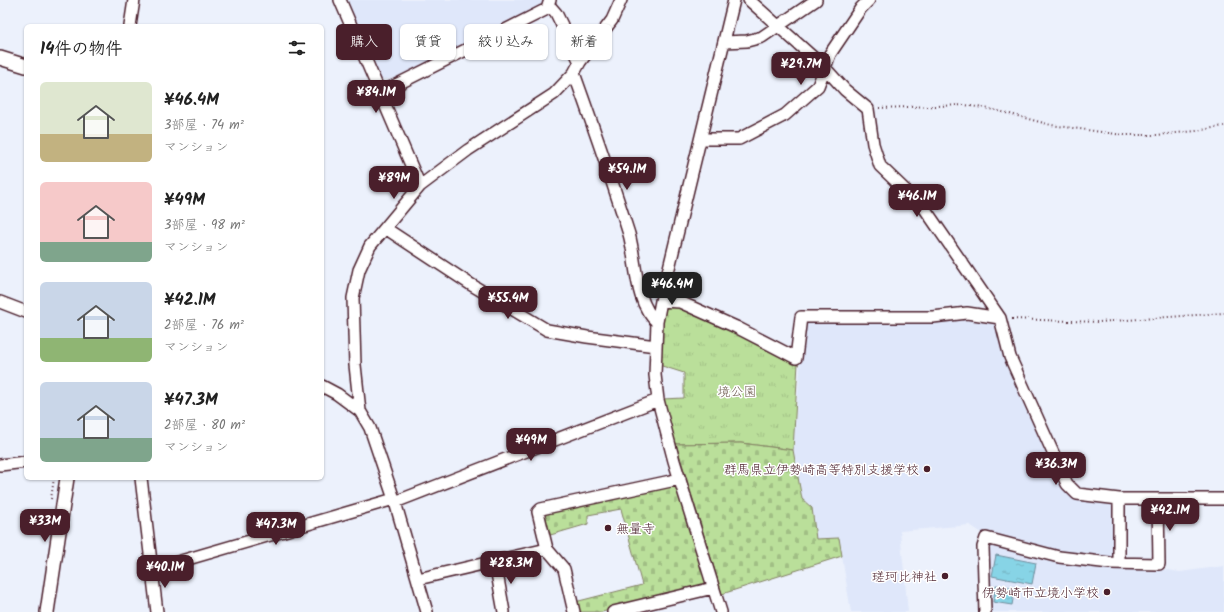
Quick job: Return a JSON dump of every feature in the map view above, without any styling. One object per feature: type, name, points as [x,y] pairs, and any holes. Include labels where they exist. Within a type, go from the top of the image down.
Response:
[{"type":"main road","points":[[0,58],[24,65]]},
{"type":"main road","points":[[47,612],[67,480]]},
{"type":"street","points":[[130,24],[134,0]]},
{"type":"street","points":[[340,0],[420,186]]},
{"type":"street","points":[[360,411],[355,365],[353,298],[359,270],[368,252],[385,228],[420,186],[468,150],[554,94],[574,73],[580,62],[612,20],[621,0]]},
{"type":"street","points":[[721,612],[680,479],[658,400],[655,375],[657,322],[661,301],[734,0]]},
{"type":"street","points":[[749,0],[825,68],[845,90],[868,109],[873,144],[880,166],[925,210],[1000,318],[1010,357],[1068,484],[1077,494],[1119,499],[1224,500]]},
{"type":"street","points":[[724,42],[747,41],[762,36],[816,0]]},
{"type":"street","points":[[701,139],[739,139],[785,115],[818,86],[830,54],[861,8],[869,0]]},
{"type":"street","points":[[380,94],[547,9],[549,2]]},
{"type":"street","points":[[549,2],[580,62]]},
{"type":"street","points":[[574,73],[629,236],[637,280],[649,315],[657,322]]},
{"type":"street","points":[[385,228],[470,284],[547,330],[656,346]]},
{"type":"street","points":[[661,301],[680,302],[736,327],[796,358],[801,317],[934,317],[967,313],[1000,318]]},
{"type":"street","points":[[0,302],[24,311]]},
{"type":"street","points":[[324,387],[337,394],[360,411],[370,428],[395,500],[427,612]]},
{"type":"street","points":[[150,570],[395,500],[658,400]]},
{"type":"street","points":[[0,465],[24,462]]},
{"type":"street","points":[[574,612],[564,569],[547,549],[538,512],[541,509],[680,479]]},
{"type":"street","points":[[141,480],[150,570],[157,612]]},
{"type":"street","points":[[1119,499],[1119,563]]},
{"type":"street","points":[[985,612],[983,547],[986,538],[1058,557],[1119,563],[1159,564],[1158,500]]},
{"type":"street","points":[[418,579],[547,549]]},
{"type":"street","points":[[495,562],[504,612]]},
{"type":"street","points":[[613,612],[713,588]]},
{"type":"path","points":[[868,109],[965,105],[995,110],[1051,125],[1124,135],[1157,135],[1196,131],[1224,126]]},
{"type":"path","points":[[1000,318],[1100,322],[1224,314]]},
{"type":"shaded area","points":[[344,0],[543,0],[540,8],[508,24],[464,24],[464,46],[456,50],[456,24],[400,24],[400,60],[437,60],[401,78],[380,79],[371,60],[392,60],[392,24],[355,24]]},
{"type":"shaded area","name":"群馬県立伊勢崎高等特別支援学校","points":[[967,318],[996,323],[1066,489],[1114,502],[1115,556],[1109,559],[1056,552],[982,533],[970,525],[900,531],[908,612],[851,612],[839,538],[816,539],[812,508],[802,499],[793,450],[804,321]]},
{"type":"shaded area","name":"伊勢崎市立境小学校","points":[[989,544],[1180,572],[1224,566],[1224,612],[990,612]]},
{"type":"green space","name":"境公園","points":[[682,307],[798,363],[793,450],[741,443],[676,444],[662,399],[684,398],[684,373],[659,365],[662,322],[665,308]]},
{"type":"green space","points":[[741,443],[793,450],[802,499],[812,508],[816,539],[839,538],[842,556],[722,594],[676,444]]},
{"type":"green space","points":[[675,482],[708,586],[602,612],[577,612],[575,602],[642,585],[621,509],[588,515],[588,524],[547,536],[543,511]]},
{"type":"water","points":[[996,555],[1036,563],[1032,584],[992,576]]},
{"type":"water","points":[[996,585],[1015,588],[1012,605],[993,602]]},
{"type":"place","name":"群馬県立伊勢崎高等特別支援学校","points":[[927,469]]},
{"type":"place","name":"無量寺","points":[[608,528]]},
{"type":"place","name":"瑳珂比神社","points":[[945,576]]},
{"type":"place","name":"伊勢崎市立境小学校","points":[[1107,592]]}]
